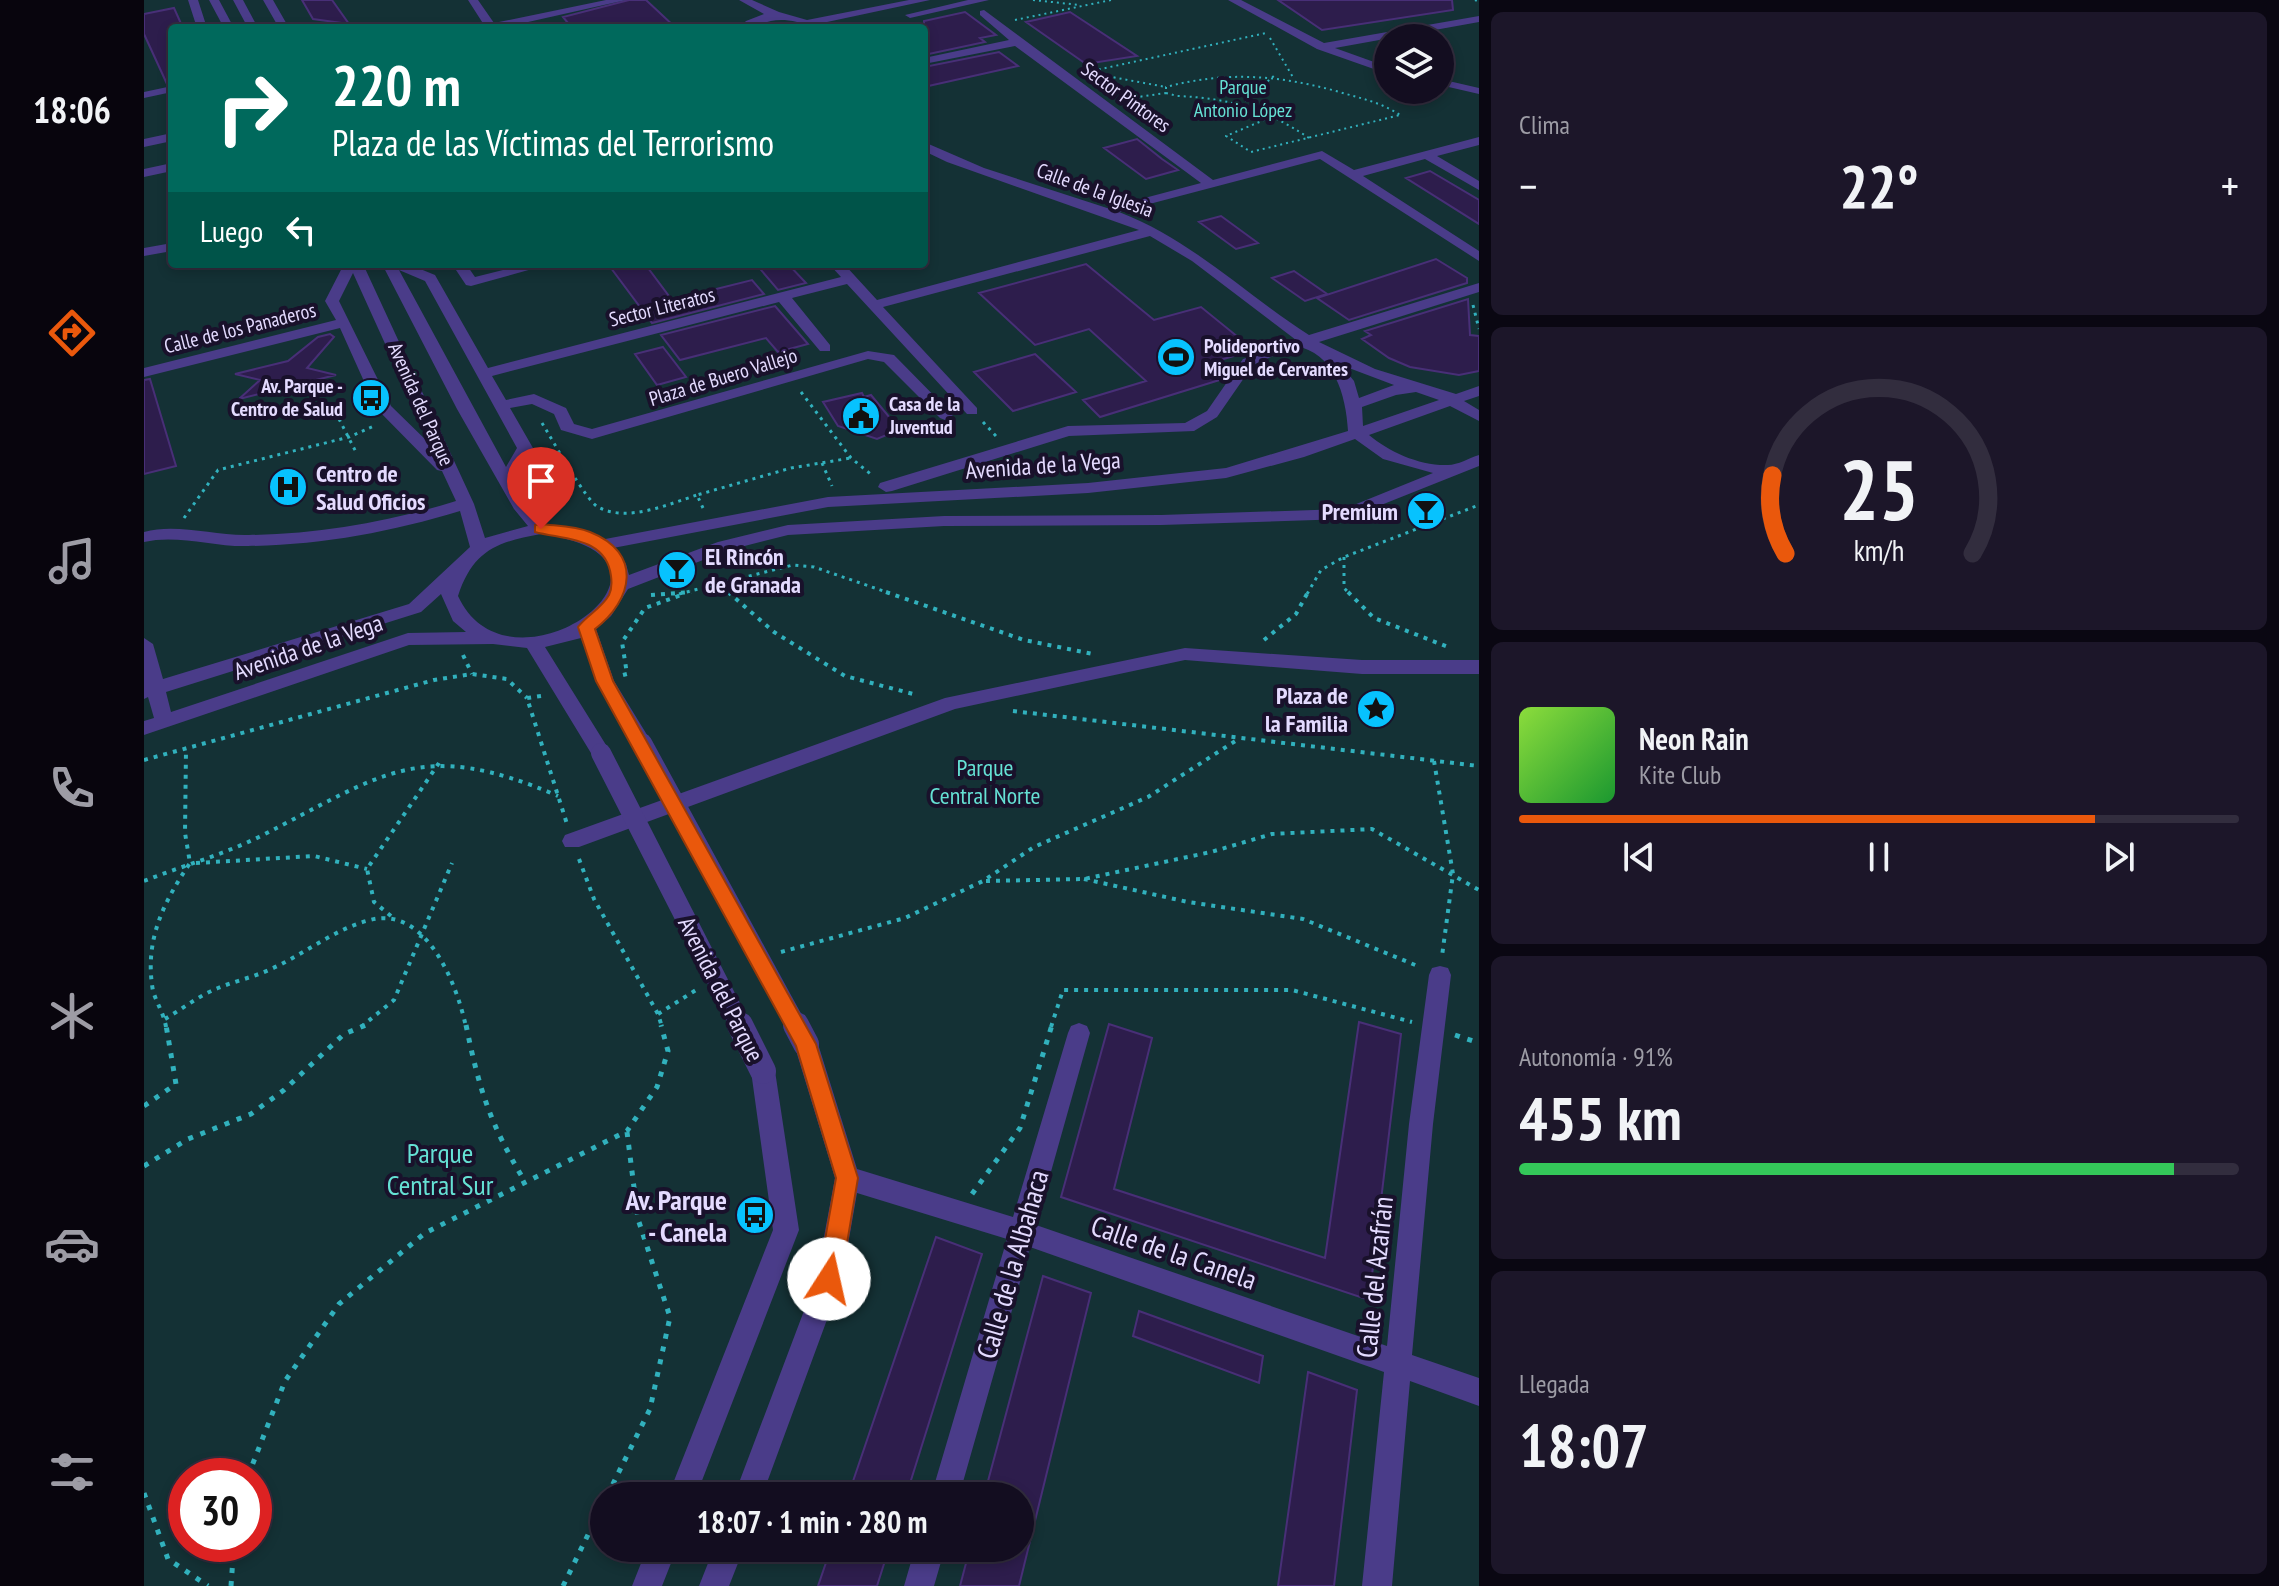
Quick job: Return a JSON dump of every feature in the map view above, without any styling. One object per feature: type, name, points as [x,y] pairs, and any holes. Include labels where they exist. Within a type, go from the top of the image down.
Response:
[{"type":"street","points":[[193,0],[201,24]]},
{"type":"street","points":[[214,0],[227,24]]},
{"type":"street","points":[[238,0],[251,24]]},
{"type":"street","points":[[268,0],[282,24]]},
{"type":"street","points":[[473,0],[487,24]]},
{"type":"street","points":[[500,24],[529,13],[555,12],[621,0]]},
{"type":"street","points":[[743,0],[782,20]]},
{"type":"street","points":[[743,0],[748,24],[782,20],[866,0]]},
{"type":"street","points":[[818,24],[925,0]]},
{"type":"street","points":[[1233,0],[1282,30],[1374,66]]},
{"type":"street","points":[[870,24],[984,7]]},
{"type":"street","name":"Sector Pintores","points":[[984,7],[1017,42],[1210,184]]},
{"type":"street","points":[[555,12],[565,24]]},
{"type":"street","points":[[1321,47],[1479,19]]},
{"type":"street","points":[[928,60],[1017,42]]},
{"type":"street","points":[[1454,85],[1479,91]]},
{"type":"street","points":[[144,95],[168,90]]},
{"type":"street","points":[[144,143],[168,138]]},
{"type":"street","points":[[1351,175],[1479,141]]},
{"type":"street","name":"Calle de la Iglesia","points":[[928,148],[984,173],[1105,212],[1152,231],[1191,253],[1308,344],[1346,381],[1354,405]]},
{"type":"street","points":[[144,155],[168,150]]},
{"type":"street","points":[[1105,212],[1322,155],[1479,257]]},
{"type":"street","points":[[1427,155],[1479,186]]},
{"type":"street","points":[[144,173],[168,168]]},
{"type":"street","points":[[874,305],[1152,231]]},
{"type":"street","points":[[144,252],[168,248]]},
{"type":"street","points":[[352,268],[332,301],[345,322],[384,408],[453,476]]},
{"type":"street","name":"Avenida del Parque","points":[[356,268],[466,504],[479,547]]},
{"type":"street","name":"Avenida del Parque","points":[[391,268],[522,509],[541,529]]},
{"type":"street","points":[[406,268],[430,278],[525,448],[506,480]]},
{"type":"street","points":[[462,268],[471,282],[527,268]]},
{"type":"street","points":[[840,268],[972,411]]},
{"type":"street","name":"Sector Literatos","points":[[484,374],[850,279]]},
{"type":"street","points":[[1308,344],[1479,287]]},
{"type":"street","points":[[783,297],[825,348]]},
{"type":"street","name":"Calle de los Panaderos","points":[[144,373],[345,322]]},
{"type":"street","name":"Calle de la Iglesia","points":[[1308,344],[1374,375],[1453,398]]},
{"type":"street","name":"Plaza de Buero Vallejo","points":[[502,405],[534,399],[561,411],[567,427],[592,434],[868,355],[889,358],[945,415]]},
{"type":"street","points":[[886,487],[1068,431],[1188,428],[1212,414],[1248,362],[1266,356]]},
{"type":"street","points":[[1451,471],[1408,464],[1378,452],[1356,432],[1354,405],[1394,390],[1453,398],[1479,416]]},
{"type":"street","name":"Avenida de la Vega","points":[[602,545],[839,501],[1088,488],[1226,473],[1298,454],[1479,391]]},
{"type":"street","name":"Avenida de la Vega","points":[[618,591],[724,546],[788,530],[944,521],[1161,520],[1346,514],[1479,460]]},
{"type":"street","points":[[144,537],[172,535],[223,541],[292,540],[396,525],[466,504]]},
{"type":"street","points":[[541,529],[585,536],[602,545],[617,563],[618,591],[605,613],[586,627],[560,638],[532,642],[492,638],[462,621],[449,596],[457,569],[479,547],[508,534],[541,529]]},
{"type":"street","name":"Avenida de la Vega","points":[[150,690],[415,608],[457,569]]},
{"type":"street","name":"Avenida del Parque","points":[[586,627],[605,681],[806,1044],[847,1178],[829,1279],[753,1482]]},
{"type":"street","name":"Avenida de la Vega","points":[[144,728],[408,639],[492,638]]},
{"type":"street","name":"Avenida del Parque","points":[[532,642],[601,753],[763,1071],[786,1230],[687,1482]]},
{"type":"street","points":[[144,644],[150,690],[164,721]]},
{"type":"street","points":[[572,841],[952,703],[1185,654],[1363,672],[1479,667]]},
{"type":"street","name":"Calle del Azafrán","points":[[1377,1586],[1440,975]]},
{"type":"street","name":"Calle de la Albahaca","points":[[949,1482],[1079,1033]]},
{"type":"street","name":"Calle de la Canela","points":[[847,1178],[1022,1232],[1479,1392]]},
{"type":"street","points":[[647,1586],[656,1562]]},
{"type":"street","points":[[714,1586],[723,1562]]},
{"type":"street","points":[[919,1586],[926,1562]]},
{"type":"path","points":[[1033,0],[1086,5]]},
{"type":"path","points":[[997,24],[1108,0]]},
{"type":"path","points":[[1065,77],[1282,30]]},
{"type":"path","points":[[1267,33],[1294,79]]},
{"type":"path","points":[[1088,72],[1166,87],[1238,72],[1275,75],[1390,108],[1400,115],[1251,152],[1226,136],[1276,115]]},
{"type":"path","points":[[1245,101],[1275,75]]},
{"type":"path","points":[[1166,87],[1166,93]]},
{"type":"path","points":[[1141,106],[1138,97],[1166,93],[1245,101],[1276,115],[1309,138]]},
{"type":"path","points":[[1479,303],[1473,305],[1477,310],[1479,329]]},
{"type":"path","points":[[802,393],[851,458],[886,487]]},
{"type":"path","points":[[972,411],[1008,450]]},
{"type":"path","points":[[172,535],[218,470],[349,437],[393,417]]},
{"type":"path","points":[[564,418],[541,423],[595,506],[611,512],[649,510],[697,495],[851,458]]},
{"type":"path","points":[[339,419],[356,452]]},
{"type":"path","points":[[822,463],[839,501]]},
{"type":"path","points":[[697,495],[710,523]]},
{"type":"path","points":[[1253,642],[1266,640],[1296,614],[1321,570],[1344,557],[1479,505]]},
{"type":"path","points":[[1344,557],[1344,588],[1374,618],[1449,647]]},
{"type":"path","points":[[618,591],[684,594],[793,565],[814,567],[1024,640],[1095,654]]},
{"type":"path","points":[[718,583],[774,632],[845,676],[952,703]]},
{"type":"path","points":[[144,760],[434,680],[472,674],[507,679],[527,698]]},
{"type":"path","points":[[1013,711],[1479,766]]},
{"type":"path","points":[[780,953],[905,918],[983,881],[1034,847],[1148,797],[1240,738]]},
{"type":"path","points":[[144,1106],[176,1084],[165,1019],[152,989],[148,939],[158,910],[190,863],[185,833],[186,749]]},
{"type":"path","points":[[1084,879],[1188,902],[1303,919],[1440,975],[1453,874],[1434,761]]},
{"type":"path","points":[[440,762],[367,869],[374,902],[392,918],[422,931],[442,962],[465,1020],[481,1096],[497,1136],[524,1180]]},
{"type":"path","points":[[144,881],[253,839],[362,782],[417,764],[440,762],[490,768],[521,777],[558,796]]},
{"type":"path","points":[[983,881],[1084,879],[1211,852],[1272,834],[1372,829],[1479,890]]},
{"type":"path","points":[[255,1458],[285,1381],[339,1304],[425,1233],[524,1180],[627,1131],[657,1087],[668,1051],[658,1014],[594,899],[572,841]]},
{"type":"path","points":[[190,863],[314,856],[367,869]]},
{"type":"path","points":[[144,1166],[188,1139],[251,1114],[284,1090],[344,1034],[368,1024],[394,1000],[452,863]]},
{"type":"path","points":[[165,1019],[215,989],[271,969],[330,936],[372,919],[392,918]]},
{"type":"path","points":[[658,1014],[710,984]]},
{"type":"path","points":[[958,1212],[1020,1128],[1063,990],[1292,990],[1433,1027],[1479,1043]]},
{"type":"path","points":[[614,1482],[650,1409],[670,1317],[638,1219],[627,1131]]},
{"type":"path","points":[[144,1493],[168,1559],[208,1586]]},
{"type":"path","points":[[563,1586],[590,1531]]},
{"type":"path","points":[[231,1586],[233,1562]]},
{"type":"green space","points":[[144,0],[1479,0],[1479,1586],[144,1586]]},
{"type":"building","points":[[302,0],[332,0],[349,24],[313,19]]},
{"type":"building","points":[[629,0],[646,0],[672,24],[569,24],[563,17]]},
{"type":"building","points":[[1278,0],[1452,0],[1453,10],[1322,30]]},
{"type":"building","points":[[174,8],[181,24],[168,24],[168,84],[144,34],[144,14]]},
{"type":"building","points":[[965,12],[996,35],[980,38],[985,42],[928,54],[928,24],[924,21]]},
{"type":"building","points":[[1070,12],[1137,56],[1086,64],[1026,22]]},
{"type":"building","points":[[999,52],[1018,66],[928,86],[928,66]]},
{"type":"building","points":[[1137,139],[1178,170],[1146,179],[1104,148]]},
{"type":"building","points":[[1430,171],[1479,200],[1479,224],[1406,178]]},
{"type":"building","points":[[1221,216],[1258,243],[1236,249],[1199,222]]},
{"type":"building","points":[[1436,259],[1467,278],[1467,283],[1349,320],[1317,298]]},
{"type":"building","points":[[1086,264],[1154,320],[1201,307],[1254,350],[1210,363],[1226,378],[1100,417],[1083,400],[1146,381],[1089,329],[1035,345],[979,293]]},
{"type":"building","points":[[611,268],[648,268],[672,300],[752,280],[764,294],[652,323]]},
{"type":"building","points":[[759,268],[792,268],[806,283],[778,290]]},
{"type":"building","points":[[1294,271],[1327,294],[1305,301],[1272,278]]},
{"type":"building","points":[[1468,299],[1470,335],[1479,336],[1479,371],[1459,375],[1410,367],[1389,358],[1362,339],[1371,335],[1365,331]]},
{"type":"building","points":[[775,306],[808,344],[778,352],[766,338],[680,360],[661,335]]},
{"type":"building","points":[[330,334],[334,337],[307,368],[336,375],[239,399],[260,380],[235,374],[288,361],[318,337]]},
{"type":"building","points":[[663,347],[686,377],[657,385],[635,354]]},
{"type":"building","points":[[1035,354],[1076,392],[1013,411],[974,372]]},
{"type":"building","points":[[150,379],[176,466],[144,474],[144,380]]},
{"type":"building","name":"Casa de la Juventud","points":[[862,393],[864,397],[871,395],[895,424],[889,434],[877,439],[838,426],[823,402]]},
{"type":"building","points":[[1359,1022],[1401,1034],[1369,1300],[1061,1197],[1109,1024],[1152,1038],[1114,1189],[1325,1258]]},
{"type":"building","points":[[936,1237],[982,1254],[910,1482],[853,1482]]},
{"type":"building","points":[[1043,1276],[1091,1293],[1034,1525],[1034,1482],[988,1482]]},
{"type":"building","points":[[1139,1311],[1263,1356],[1259,1383],[1133,1336]]},
{"type":"building","points":[[1308,1372],[1357,1390],[1334,1586],[1278,1586]]},
{"type":"building","points":[[826,1562],[885,1562],[877,1586],[818,1586]]},
{"type":"building","points":[[966,1562],[1025,1562],[1019,1586],[960,1586]]},
{"type":"place","name":"Polideportivo Miguel de Cervantes","points":[[1176,357]]},
{"type":"place","name":"Av. Parque - Centro de Salud","points":[[371,398]]},
{"type":"place","name":"Casa de la Juventud","points":[[861,416]]},
{"type":"place","name":"Centro de Salud Oficios","points":[[288,487]]},
{"type":"place","name":"Premium","points":[[1426,511]]},
{"type":"place","name":"El Rincón de Granada","points":[[677,570]]},
{"type":"place","name":"Plaza de la Familia","points":[[1376,709]]},
{"type":"place","name":"Av. Parque - Canela","points":[[755,1215]]},
{"type":"route","points":[[541,529],[564,530],[585,536],[602,545],[617,563],[620,585],[616,596],[605,613],[586,627],[605,681],[806,1044],[847,1178],[829,1279]]},
{"type":"park label","name":"Parque Antonio López","points":[[1243,98]]},
{"type":"park label","name":"Parque Central Norte","points":[[985,781]]},
{"type":"park label","name":"Parque Central Sur","points":[[440,1168]]}]
